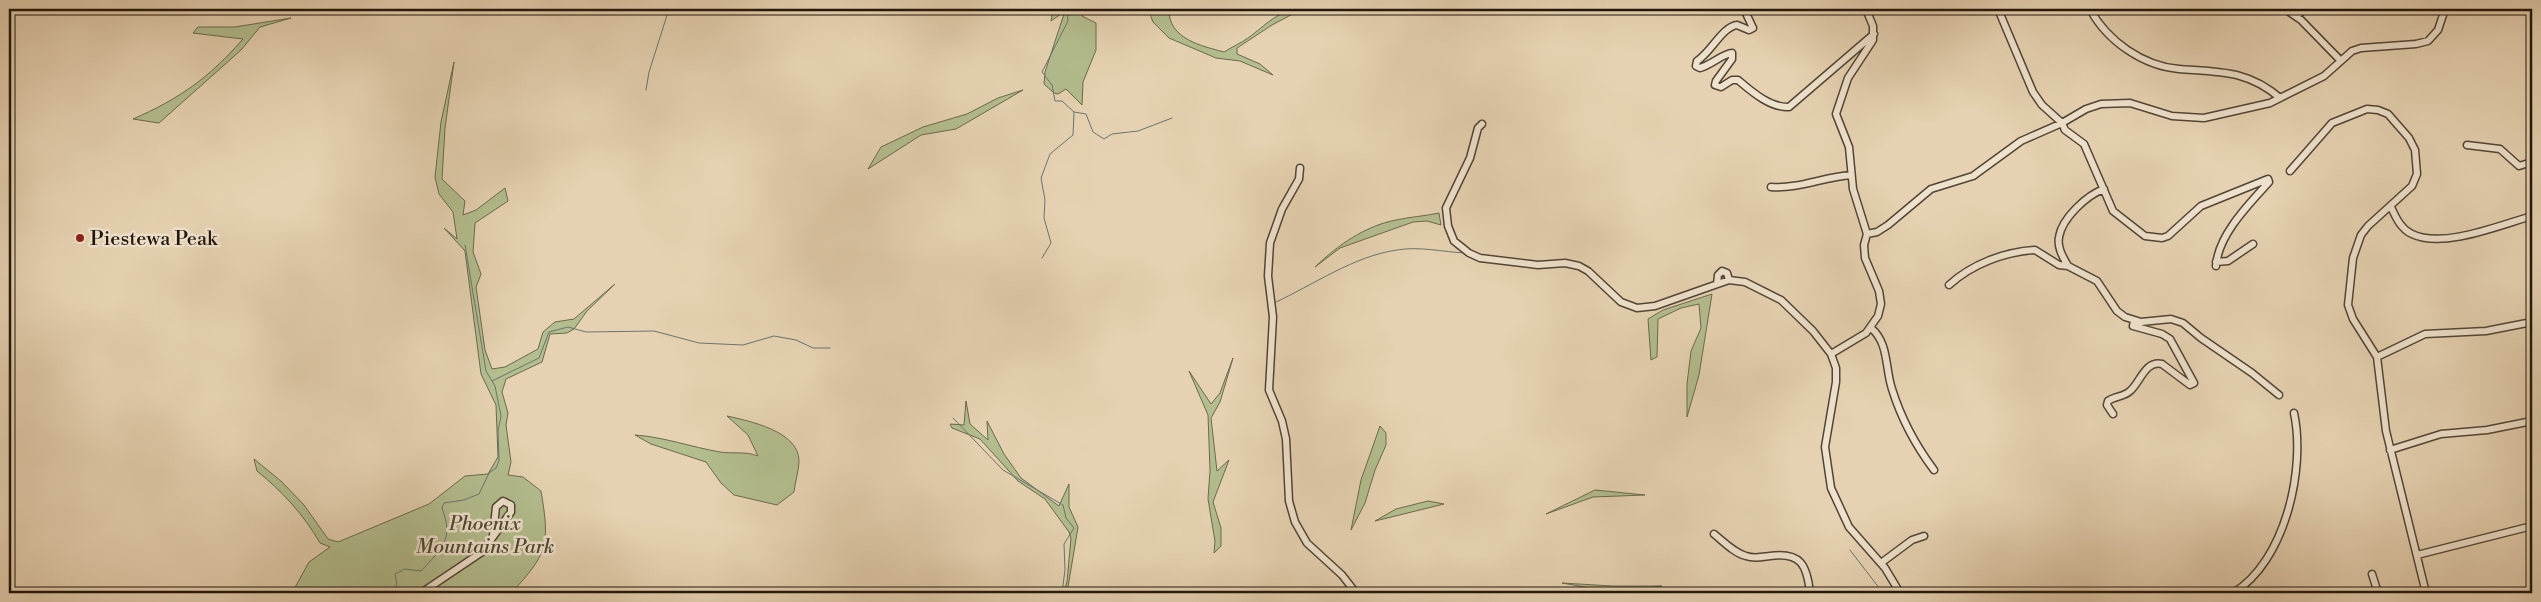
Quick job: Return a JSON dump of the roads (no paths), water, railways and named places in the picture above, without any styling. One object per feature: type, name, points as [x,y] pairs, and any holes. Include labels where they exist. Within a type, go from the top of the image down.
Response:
[{"type":"street","points":[[1744,9],[1754,28],[1749,30],[1737,25],[1727,28],[1708,54],[1697,61],[1696,66],[1700,68],[1711,64],[1725,54],[1732,53],[1732,59],[1715,85],[1721,87],[1732,80],[1738,80],[1752,92],[1779,106],[1789,107],[1874,34]]},
{"type":"street","points":[[1831,354],[1871,328],[1881,304],[1879,291],[1865,255],[1867,234],[1854,194],[1849,147],[1838,124],[1836,110],[1848,78],[1873,40],[1873,26],[1866,9]]},
{"type":"street","points":[[1998,9],[2034,92],[2042,105],[2062,123],[2065,130],[2084,144],[2104,189],[2108,204],[2119,218],[2145,236],[2162,238],[2168,236],[2201,206],[2268,179],[2269,182],[2236,219],[2218,253],[2216,264],[2228,261],[2253,244]]},
{"type":"street","points":[[2090,9],[2104,29],[2133,53],[2174,68],[2227,72],[2254,82],[2280,98]]},
{"type":"street","points":[[2286,9],[2297,16],[2340,60]]},
{"type":"street","points":[[2297,16],[2304,9]]},
{"type":"street","points":[[1867,234],[1877,232],[1888,225],[1931,189],[1973,176],[2021,141],[2062,123],[2076,113],[2101,104],[2130,103],[2172,116],[2204,118],[2258,107],[2324,76],[2352,51],[2361,48],[2422,43],[2435,34],[2442,21],[2445,9]]},
{"type":"street","points":[[2290,171],[2332,123],[2359,111],[2378,110],[2393,119],[2409,138],[2417,155],[2417,174],[2409,191],[2373,221],[2361,235],[2353,258],[2348,306],[2353,319],[2377,357],[2383,415],[2390,450],[2426,593]]},
{"type":"street","points":[[1482,124],[1478,128],[1470,158],[1446,208],[1448,226],[1454,241],[1469,254],[1480,258],[1538,265],[1565,263],[1579,266],[1588,271],[1621,302],[1637,308],[1655,306],[1729,280],[1745,282],[1782,300],[1813,331],[1831,354],[1836,368],[1836,382],[1826,436],[1828,476],[1836,503],[1849,526],[1881,563],[1900,593]]},
{"type":"street","points":[[2466,145],[2500,149],[2509,155],[2519,166],[2532,162]]},
{"type":"street","points":[[1300,168],[1299,179],[1282,209],[1270,242],[1268,276],[1273,317],[1269,390],[1282,421],[1286,439],[1289,501],[1295,522],[1307,543],[1342,575],[1356,593]]},
{"type":"street","points":[[1771,187],[1789,188],[1851,175]]},
{"type":"street","points":[[2068,266],[2059,248],[2060,232],[2078,205],[2094,192],[2104,189]]},
{"type":"street","points":[[2391,207],[2404,229],[2424,238],[2455,237],[2532,216]]},
{"type":"street","points":[[1949,285],[1958,277],[1991,259],[2035,250],[2059,265],[2068,266],[2097,281],[2117,311],[2134,321],[2177,319],[2200,338],[2252,373],[2279,395]]},
{"type":"street","points":[[2113,414],[2107,405],[2108,401],[2129,392],[2141,375],[2152,365],[2162,364],[2190,385],[2194,383],[2170,339],[2162,334],[2133,326],[2134,321]]},
{"type":"street","points":[[2377,357],[2425,334],[2486,331],[2532,322]]},
{"type":"street","points":[[1871,328],[1885,352],[1891,387],[1914,440],[1934,470]]},
{"type":"street","points":[[2233,593],[2265,562],[2281,531],[2291,502],[2297,456],[2297,429],[2294,413]]},
{"type":"street","points":[[2390,450],[2441,434],[2487,430],[2532,421]]},
{"type":"street","points":[[421,593],[482,552],[511,512],[511,505],[508,502],[503,501],[496,507],[493,535]]},
{"type":"street","points":[[2417,555],[2532,526]]},
{"type":"street","points":[[1714,534],[1737,552],[1747,557],[1784,555],[1794,557],[1802,563],[1808,574],[1810,593]]},
{"type":"street","points":[[1881,563],[1912,540],[1924,536]]},
{"type":"street","points":[[2372,574],[2378,593]]},
{"type":"waterway","points":[[492,9],[501,13],[511,9]]},
{"type":"waterway","points":[[646,90],[649,72],[669,9]]},
{"type":"waterway","points":[[1042,258],[1051,243],[1044,218],[1045,200],[1041,178],[1050,154],[1073,135],[1074,112],[1062,101],[1055,101],[1052,85],[1042,72],[1068,21],[1067,9]]},
{"type":"waterway","points":[[1074,112],[1086,114],[1093,132],[1104,139],[1112,134],[1138,131],[1172,118]]},
{"type":"waterway","points":[[388,593],[397,585],[395,574],[405,569],[421,571],[444,543],[447,528],[442,508],[444,503],[464,500],[479,494],[489,473],[496,468],[499,461],[498,431],[501,416],[495,386],[486,371],[465,245]]},
{"type":"waterway","points":[[1274,303],[1334,272],[1381,253],[1405,249],[1465,253]]},
{"type":"waterway","points":[[492,381],[539,358],[549,332],[568,327],[586,332],[654,331],[699,343],[743,345],[774,336],[796,340],[813,348],[830,348]]},
{"type":"waterway","points":[[953,418],[1003,470],[1063,505],[1066,518],[1074,528],[1064,544],[1065,570],[1062,593]]},
{"type":"waterway","points":[[1850,550],[1883,593]]},
{"type":"place","name":"Piestewa Peak","points":[[80,238]]},
{"type":"park label","name":"Phoenix Mountains Park","points":[[485,534]]}]
